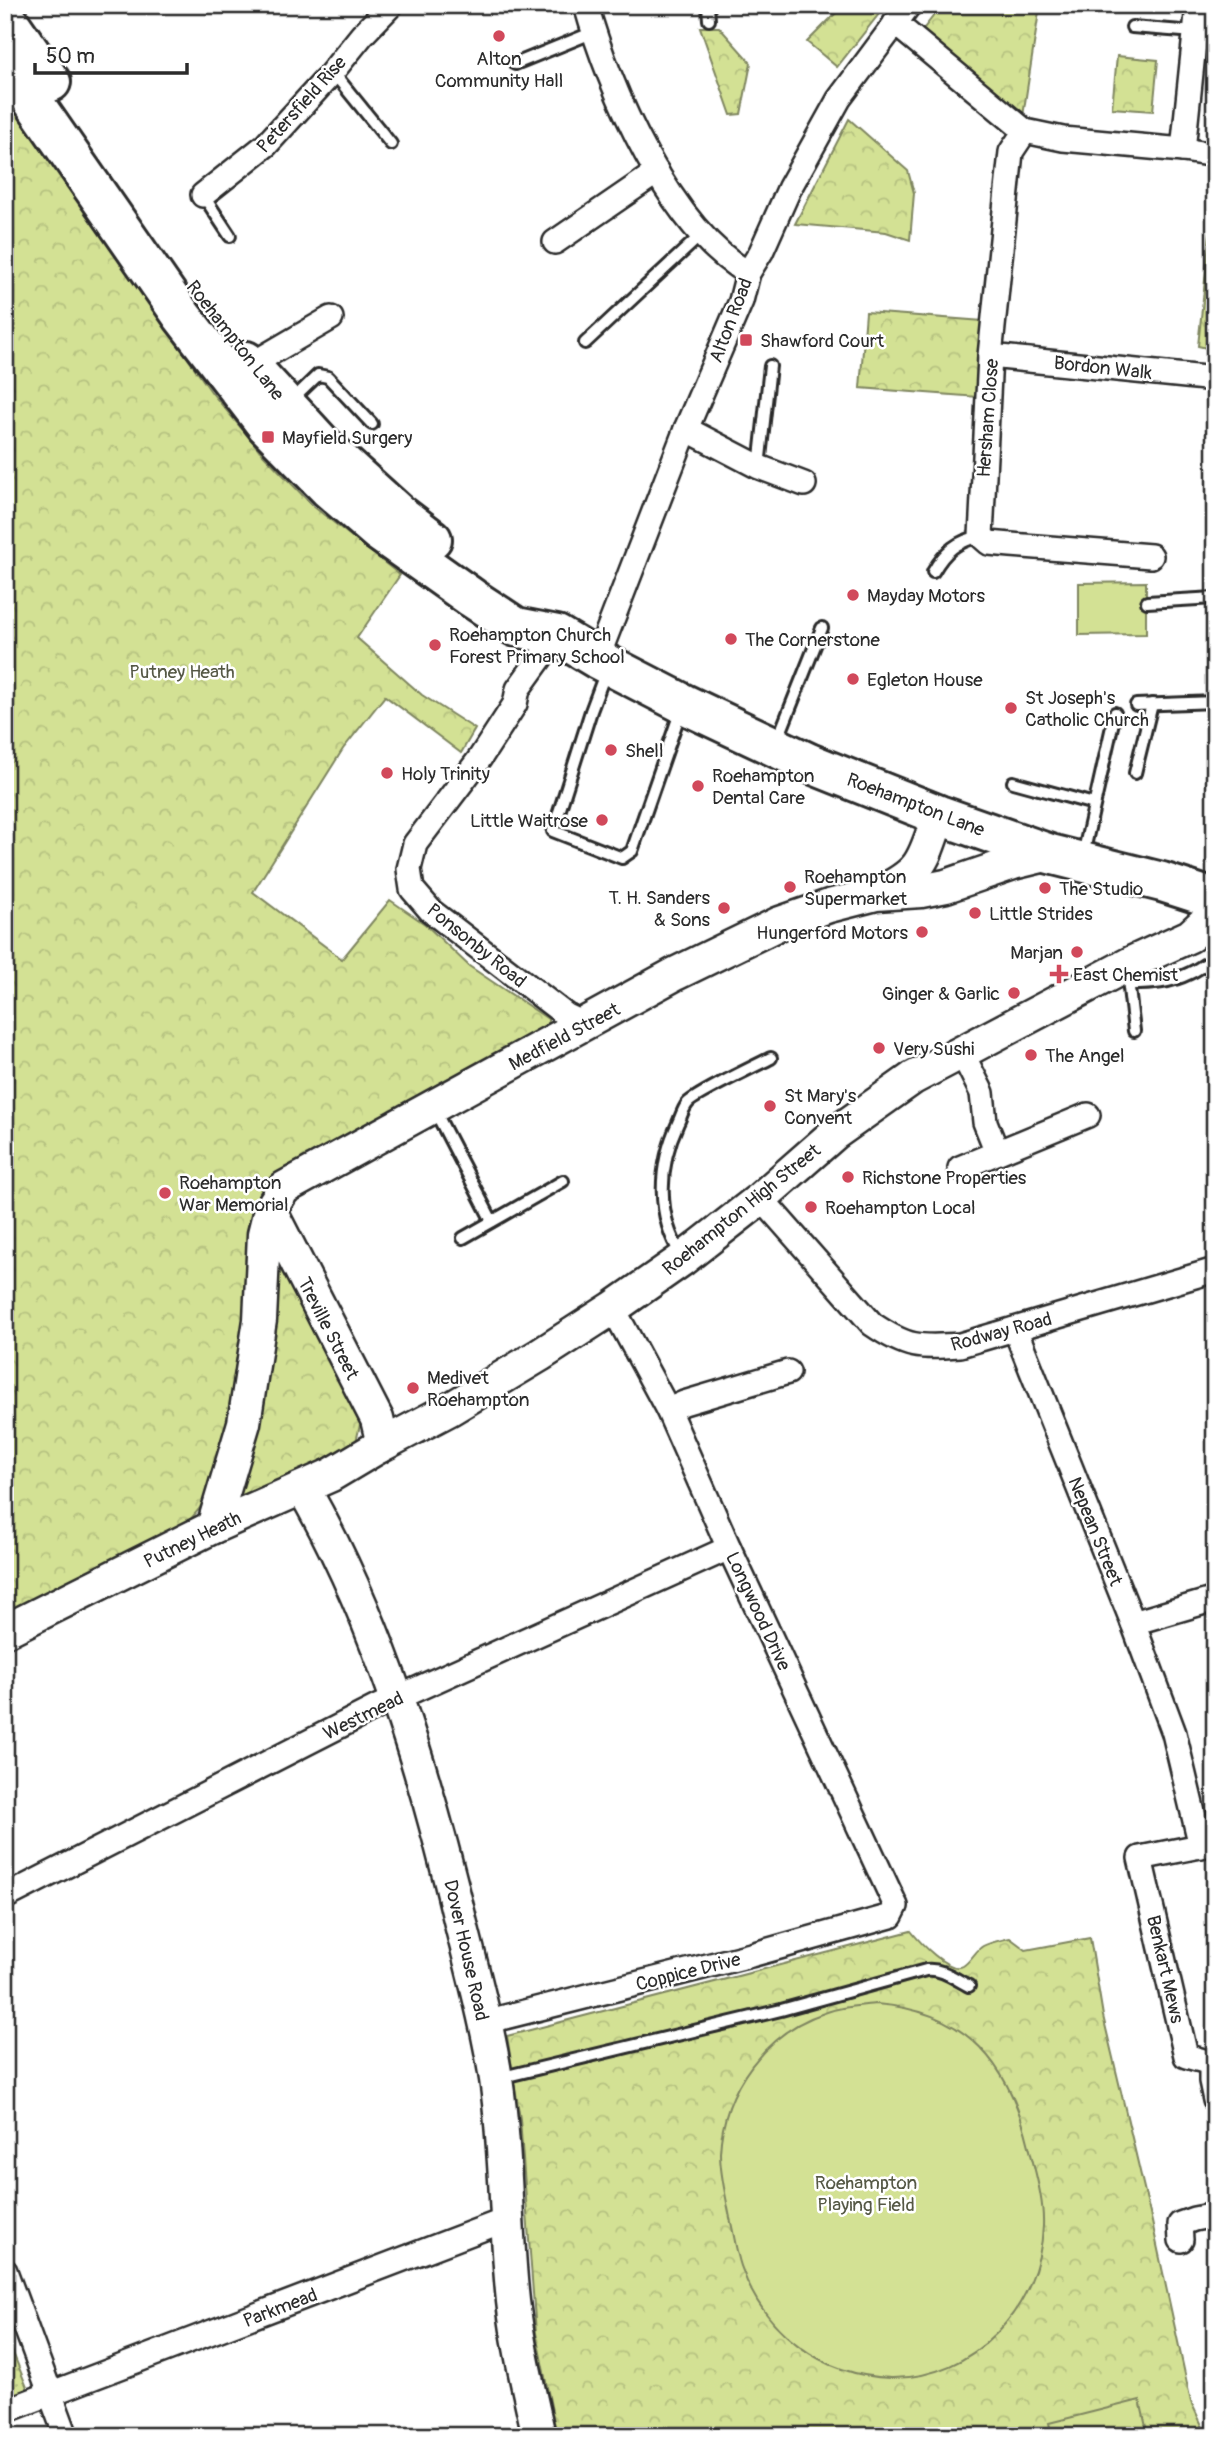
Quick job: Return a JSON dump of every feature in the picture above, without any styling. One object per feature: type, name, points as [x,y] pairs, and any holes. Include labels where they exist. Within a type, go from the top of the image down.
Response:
[{"type":"highway","name":"Roehampton Lane","points":[[5,16],[239,372]]},
{"type":"highway","name":"Roehampton Lane","points":[[5,61],[153,275],[276,415],[328,488],[379,532],[516,627],[557,635],[684,704],[774,747],[939,815],[1066,857],[1163,882],[1215,900]]},
{"type":"street","name":"Petersfield Rise","points":[[203,195],[265,145],[391,5]]},
{"type":"street","points":[[586,5],[625,111],[657,172],[710,244],[748,273]]},
{"type":"street","points":[[1183,150],[1198,5]]},
{"type":"street","points":[[902,14],[1025,131],[1063,139],[1215,155]]},
{"type":"street","name":"Alton Road","points":[[603,662],[687,429],[741,301],[748,273],[761,252],[790,187],[839,99],[902,14]]},
{"type":"street","name":"Hersham Close","points":[[981,536],[990,356],[1012,152],[1025,131]]},
{"type":"street","points":[[555,243],[657,172]]},
{"type":"street","points":[[239,372],[331,318]]},
{"type":"street","name":"Bordon Walk","points":[[990,356],[1215,379]]},
{"type":"street","points":[[687,429],[759,467],[804,484]]},
{"type":"street","points":[[981,536],[989,543],[1151,556]]},
{"type":"street","name":"Ponsonby Road","points":[[557,635],[518,689],[515,704],[491,740],[415,844],[409,869],[412,889],[431,911],[510,974],[567,1016],[584,1024]]},
{"type":"street","name":"Medfield Street","points":[[876,894],[905,880],[921,864],[939,815]]},
{"type":"street","name":"Medfield Street","points":[[270,1210],[284,1188],[675,974],[780,923],[829,906],[876,894],[921,891],[946,886],[1013,863],[1066,857]]},
{"type":"street","name":"Roehampton High Street","points":[[378,1447],[450,1409],[614,1308],[683,1259],[761,1198],[834,1135],[913,1078],[1126,976],[1190,936],[1215,913]]},
{"type":"street","points":[[962,1053],[982,1093],[985,1122],[997,1152]]},
{"type":"street","points":[[960,1168],[1088,1115]]},
{"type":"street","name":"Rodway Road","points":[[761,1198],[872,1324],[895,1340],[923,1348],[960,1345],[1215,1270]]},
{"type":"street","points":[[213,1527],[244,1423],[260,1320],[264,1234],[270,1210]]},
{"type":"street","name":"Treville Street","points":[[270,1210],[377,1419],[381,1436],[378,1447]]},
{"type":"street","name":"Longwood Drive","points":[[614,1308],[668,1410],[729,1548],[896,1906],[891,1916]]},
{"type":"street","name":"Nepean Street","points":[[1015,1329],[1133,1622],[1174,1733],[1208,1845]]},
{"type":"street","points":[[668,1410],[788,1372]]},
{"type":"street","name":"Putney Heath","points":[[5,1631],[213,1527],[331,1475],[378,1447]]},
{"type":"street","name":"Dover House Road","points":[[303,1488],[351,1588],[397,1699],[434,1817],[485,2022],[495,2078],[506,2168],[513,2302],[539,2436]]},
{"type":"street","name":"Westmead","points":[[5,1897],[397,1699],[729,1548]]},
{"type":"street","points":[[1133,1622],[1215,1599]]},
{"type":"street","name":"Benkart Mews","points":[[1208,1845],[1140,1858],[1186,2056],[1213,2061]]},
{"type":"street","name":"Coppice Drive","points":[[485,2022],[751,1955],[891,1916]]},
{"type":"street","points":[[1213,2061],[1211,2081],[1215,2100]]},
{"type":"street","points":[[1181,2240],[1180,2224],[1215,2215]]},
{"type":"street","name":"Parkmead","points":[[5,2412],[508,2219]]},
{"type":"street","points":[[5,2271],[66,2436]]},
{"type":"lane","points":[[708,5],[709,20]]},
{"type":"lane","points":[[1132,27],[1195,32]]},
{"type":"lane","points":[[516,64],[594,32]]},
{"type":"lane","points":[[332,71],[390,145]]},
{"type":"lane","points":[[203,195],[230,236]]},
{"type":"lane","points":[[584,343],[702,234]]},
{"type":"lane","points":[[759,467],[770,366]]},
{"type":"lane","points":[[276,415],[322,374],[328,377],[372,424]]},
{"type":"lane","points":[[933,572],[944,553],[954,545],[967,538],[981,536]]},
{"type":"lane","points":[[1147,602],[1215,598]]},
{"type":"lane","points":[[774,747],[822,628]]},
{"type":"lane","points":[[603,662],[591,712],[553,831],[622,858],[632,851],[684,704]]},
{"type":"lane","points":[[1136,705],[1215,702]]},
{"type":"lane","points":[[1135,773],[1152,704]]},
{"type":"lane","points":[[1066,857],[1094,804],[1115,713]]},
{"type":"lane","points":[[1013,782],[1094,804]]},
{"type":"lane","points":[[1134,1031],[1126,976],[1160,984],[1193,972],[1204,963],[1215,960]]},
{"type":"lane","points":[[683,1259],[674,1243],[663,1209],[663,1177],[669,1142],[688,1102],[771,1058]]},
{"type":"lane","points":[[432,1107],[492,1221]]},
{"type":"lane","points":[[463,1238],[563,1181]]},
{"type":"lane","points":[[495,2078],[781,2010],[932,1969],[944,1972],[968,1986]]},
{"type":"green space","points":[[844,5],[886,5],[837,67],[807,42]]},
{"type":"green space","points":[[942,5],[1040,5],[1023,116],[921,32]]},
{"type":"green space","points":[[700,27],[719,27],[751,63],[741,114],[731,115]]},
{"type":"green space","points":[[1117,56],[1158,60],[1153,111],[1112,108]]},
{"type":"green space","name":"Putney Heath","points":[[5,96],[212,393],[262,453],[313,506],[400,575],[357,638],[422,695],[475,729],[461,753],[385,696],[343,749],[253,892],[342,959],[390,900],[425,924],[469,966],[548,1019],[548,1032],[290,1166],[261,1189],[249,1338],[233,1440],[200,1508],[179,1533],[5,1615]]},
{"type":"green space","points":[[849,119],[908,171],[914,193],[910,240],[886,232],[795,224]]},
{"type":"green space","points":[[1215,186],[1215,350],[1198,346]]},
{"type":"green space","points":[[866,312],[983,321],[978,397],[860,388]]},
{"type":"green space","points":[[1146,582],[1146,634],[1079,635],[1079,583]]},
{"type":"green space","points":[[282,1261],[362,1416],[356,1442],[301,1473],[228,1506],[259,1429],[270,1352],[274,1265]]},
{"type":"green space","name":"Roehampton Playing Field","points":[[911,1931],[935,1955],[957,1967],[966,1964],[983,1946],[1010,1938],[1026,1950],[1090,1938],[1103,2016],[1191,2402],[1207,2436],[557,2436],[536,2333],[520,2119],[507,2036]]},
{"type":"green space","points":[[876,2004],[908,2009],[936,2018],[960,2031],[980,2048],[997,2068],[1011,2092],[1021,2120],[1037,2178],[1043,2217],[1039,2256],[1030,2284],[997,2333],[975,2352],[949,2366],[921,2375],[891,2378],[842,2369],[819,2359],[798,2346],[764,2311],[739,2260],[720,2161],[723,2129],[729,2107],[739,2085],[767,2048],[805,2021],[827,2012]]},
{"type":"green space","points":[[5,2333],[28,2390],[8,2397],[5,2389]]},
{"type":"green space","points":[[1140,2400],[1148,2436],[1052,2436],[1049,2423]]},
{"type":"place","name":"Alton Community Hall","points":[[499,36]]},
{"type":"place","name":"Shawford Court","points":[[746,340]]},
{"type":"place","name":"Mayfield Surgery","points":[[268,437]]},
{"type":"place","name":"Mayday Motors","points":[[853,595]]},
{"type":"place","name":"The Cornerstone","points":[[731,639]]},
{"type":"place","name":"Roehampton Church Forest Primary School","points":[[435,645]]},
{"type":"place","name":"Egleton House","points":[[853,679]]},
{"type":"place","name":"St Joseph's Catholic Church","points":[[1011,708]]},
{"type":"place","name":"Shell","points":[[611,750]]},
{"type":"place","name":"Holy Trinity","points":[[387,773]]},
{"type":"place","name":"Roehampton Dental Care","points":[[698,786]]},
{"type":"place","name":"Little Waitrose","points":[[602,820]]},
{"type":"place","name":"Roehampton Supermarket","points":[[790,887]]},
{"type":"place","name":"The Studio","points":[[1045,888]]},
{"type":"place","name":"T. H. Sanders & Sons","points":[[724,908]]},
{"type":"place","name":"Little Strides","points":[[975,913]]},
{"type":"place","name":"Hungerford Motors","points":[[922,932]]},
{"type":"place","name":"Marjan","points":[[1077,952]]},
{"type":"place","name":"East Chemist","points":[[1059,974]]},
{"type":"place","name":"Ginger & Garlic","points":[[1014,993]]},
{"type":"place","name":"Very Sushi","points":[[879,1048]]},
{"type":"place","name":"The Angel","points":[[1031,1055]]},
{"type":"place","name":"St Mary's Convent","points":[[770,1106]]},
{"type":"place","name":"Richstone Properties","points":[[848,1177]]},
{"type":"place","name":"Roehampton War Memorial","points":[[165,1193]]},
{"type":"place","name":"Roehampton Local","points":[[811,1207]]},
{"type":"place","name":"Medivet Roehampton","points":[[413,1388]]}]
